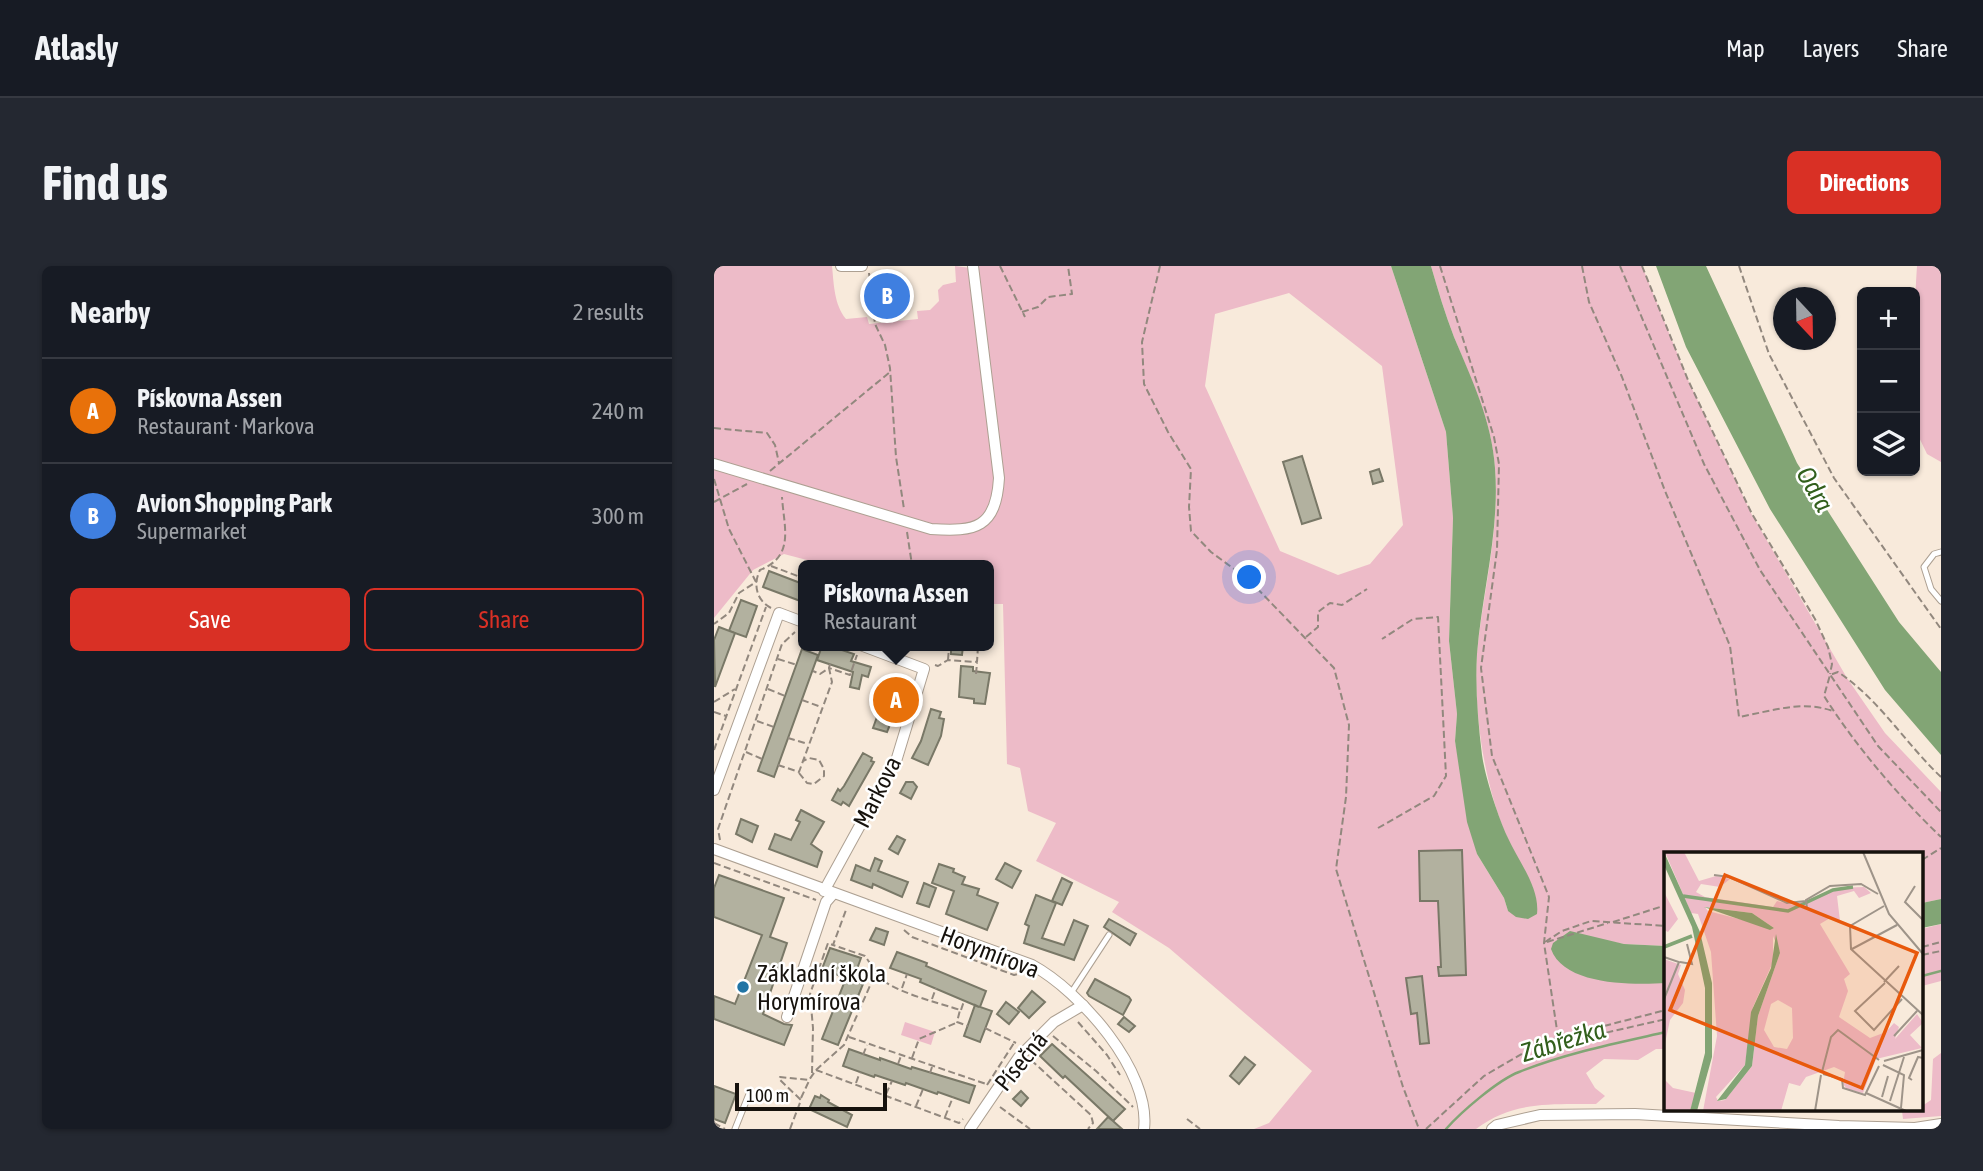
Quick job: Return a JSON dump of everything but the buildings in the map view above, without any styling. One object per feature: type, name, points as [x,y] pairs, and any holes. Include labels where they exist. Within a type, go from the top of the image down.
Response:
[{"type":"street","points":[[841,266],[862,266]]},
{"type":"street","points":[[714,464],[931,529],[961,531],[975,528],[991,515],[998,498],[999,478],[973,266]]},
{"type":"street","points":[[714,790],[779,612],[798,623]]},
{"type":"street","name":"Markova","points":[[828,896],[897,758],[924,669],[872,651]]},
{"type":"street","name":"Horymírova","points":[[714,849],[828,896],[1032,965],[1049,974],[1083,1005],[1129,1063],[1144,1104],[1144,1129]]},
{"type":"street","points":[[787,1017],[828,896]]},
{"type":"street","name":"Písečná","points":[[970,1129],[1019,1057],[1054,1022],[1083,1005]]},
{"type":"street","points":[[1492,1129],[1497,1125],[1540,1115],[1635,1114],[1914,1128],[1941,1124]]},
{"type":"lane","points":[[1941,552],[1934,554],[1924,567],[1931,589],[1941,601]]},
{"type":"lane","points":[[1071,993],[1109,935]]},
{"type":"lane","points":[[735,1129],[749,1094],[764,1097]]},
{"type":"path","points":[[868,266],[875,324],[885,345],[890,372],[896,457],[911,560]]},
{"type":"path","points":[[1000,266],[1024,317]]},
{"type":"path","points":[[1022,312],[1038,307],[1048,297],[1072,293],[1068,266]]},
{"type":"path","points":[[1160,266],[1142,342],[1144,384],[1168,432],[1191,469],[1191,531],[1211,552],[1249,580],[1335,668],[1349,725],[1346,797],[1336,869],[1402,1087],[1419,1129]]},
{"type":"path","points":[[1440,266],[1494,437],[1499,464],[1497,550],[1481,668],[1492,756],[1549,897],[1544,943],[1558,1037]]},
{"type":"path","points":[[1582,266],[1589,302],[1730,646],[1740,717],[1797,706],[1816,705],[1833,711]]},
{"type":"path","points":[[1620,266],[1704,464],[1760,569],[1878,746],[1941,812]]},
{"type":"path","points":[[1642,266],[1688,380],[1752,514],[1820,628],[1832,664],[1824,696],[1890,782],[1941,837]]},
{"type":"path","points":[[1739,266],[1769,354],[1834,478],[1941,629]]},
{"type":"path","points":[[714,428],[767,433],[775,445],[779,465],[890,372]]},
{"type":"path","points":[[714,479],[729,529],[756,582]]},
{"type":"path","points":[[779,612],[766,606],[756,591],[756,582],[760,570],[779,560],[785,545],[781,490]]},
{"type":"path","points":[[771,566],[798,576]]},
{"type":"path","points":[[714,624],[729,613],[739,593],[756,582]]},
{"type":"path","points":[[1305,637],[1318,627],[1318,612],[1330,603],[1342,605],[1367,589]]},
{"type":"path","points":[[714,750],[766,606]]},
{"type":"path","points":[[1378,828],[1434,796],[1446,776],[1438,617],[1413,619],[1382,639]]},
{"type":"path","points":[[726,853],[729,845],[722,843],[716,829],[782,644],[798,628]]},
{"type":"path","points":[[830,666],[850,675],[859,651]]},
{"type":"path","points":[[948,660],[949,651]]},
{"type":"path","points":[[976,674],[978,651]]},
{"type":"path","points":[[777,658],[797,665]]},
{"type":"path","points":[[927,662],[938,666],[948,660],[977,662]]},
{"type":"path","points":[[813,671],[820,674],[830,666]]},
{"type":"path","points":[[803,761],[809,758],[819,760],[824,776],[814,784],[807,783],[801,779],[799,772],[822,708],[832,682],[830,666]]},
{"type":"path","points":[[1830,675],[1838,672],[1862,691],[1941,777]]},
{"type":"path","points":[[714,702],[736,689]]},
{"type":"path","points":[[767,689],[785,696]]},
{"type":"path","points":[[802,700],[822,708]]},
{"type":"path","points":[[714,712],[726,716]]},
{"type":"path","points":[[756,720],[774,727]]},
{"type":"path","points":[[788,738],[809,744]]},
{"type":"path","points":[[745,752],[762,759]]},
{"type":"path","points":[[778,765],[799,772]]},
{"type":"path","points":[[1924,859],[1941,848]]},
{"type":"path","points":[[714,863],[812,899],[828,896]]},
{"type":"path","points":[[1544,943],[1664,908]]},
{"type":"path","points":[[833,946],[846,909]]},
{"type":"path","points":[[1544,943],[1562,931],[1591,921],[1664,926]]},
{"type":"path","points":[[902,928],[912,937],[1014,975],[1022,973]]},
{"type":"path","points":[[1924,946],[1941,942]]},
{"type":"path","points":[[812,1074],[813,1028],[810,994],[828,943],[865,957],[878,977],[889,985],[960,1010]]},
{"type":"path","points":[[790,1129],[812,1074],[844,1045],[876,972]]},
{"type":"path","points":[[902,989],[907,974]]},
{"type":"path","points":[[932,1000],[936,988]]},
{"type":"path","points":[[957,1022],[964,1001]]},
{"type":"path","points":[[1426,1129],[1484,1076],[1542,1042],[1664,1010]]},
{"type":"path","points":[[1070,1012],[1107,1055],[1122,1078]]},
{"type":"path","points":[[1542,1042],[1552,1045],[1664,1019]]},
{"type":"path","points":[[911,1058],[919,1039],[957,1022],[968,1026]]},
{"type":"path","points":[[985,1028],[1022,1046]]},
{"type":"path","points":[[1050,1034],[1096,1071],[1136,1110],[1134,1103]]},
{"type":"path","points":[[848,1037],[986,1084],[990,1092]]},
{"type":"path","points":[[986,1084],[1015,1042]]},
{"type":"path","points":[[863,1055],[867,1044]]},
{"type":"path","points":[[898,1065],[901,1055]]},
{"type":"path","points":[[1028,1056],[1091,1115],[1093,1123],[1088,1129]]},
{"type":"path","points":[[930,1073],[933,1066]]},
{"type":"path","points":[[816,1070],[959,1123],[968,1115]]},
{"type":"path","points":[[855,1084],[860,1072]]},
{"type":"path","points":[[960,1081],[962,1076]]},
{"type":"path","points":[[801,1100],[779,1079],[809,1080]]},
{"type":"path","points":[[886,1096],[892,1081]]},
{"type":"path","points":[[916,1107],[923,1089]]},
{"type":"path","points":[[944,1118],[953,1097]]},
{"type":"path","points":[[997,1105],[1030,1129]]},
{"type":"path","points":[[1187,1119],[1199,1129]]},
{"type":"path","points":[[714,1123],[725,1129]]},
{"type":"shaded area","points":[[714,266],[832,266],[835,294],[842,313],[846,319],[867,317],[869,324],[918,319],[917,311],[930,310],[939,301],[938,290],[943,285],[956,282],[955,266],[1391,266],[1446,432],[1453,518],[1449,641],[1457,714],[1455,741],[1477,854],[1504,898],[1508,911],[1533,888],[1498,815],[1486,770],[1479,722],[1477,653],[1495,515],[1493,451],[1480,401],[1451,328],[1431,266],[1642,266],[1688,380],[1752,515],[1847,678],[1885,733],[1941,792],[1941,899],[1924,903],[1924,852],[1664,852],[1664,946],[1601,940],[1607,981],[1664,983],[1664,1049],[1656,1049],[1638,1060],[1604,1059],[1586,1073],[1595,1088],[1605,1096],[1596,1104],[1533,1106],[1504,1113],[1476,1129],[1254,1129],[1269,1123],[1312,1071],[1169,948],[1112,912],[1119,902],[1036,861],[1056,823],[1028,811],[1020,768],[1007,764],[1003,604],[994,604],[994,560],[807,560],[784,554],[753,570],[714,618]],"holes":[[[1289,293],[1382,366],[1403,525],[1370,564],[1338,575],[1280,551],[1205,386],[1215,314]]]},
{"type":"shaded area","points":[[1391,266],[1431,266],[1490,434],[1496,492],[1493,538],[1477,654],[1478,717],[1484,764],[1492,796],[1507,836],[1535,894],[1537,914],[1528,919],[1516,917],[1508,911],[1504,898],[1477,854],[1467,822],[1455,741],[1457,714],[1449,641],[1453,518],[1446,432]]},
{"type":"shaded area","points":[[1656,266],[1706,266],[1797,463],[1899,622],[1941,672],[1941,755],[1885,690],[1770,509],[1686,347]]},
{"type":"shaded area","points":[[1917,266],[1941,266],[1941,462],[1927,454],[1920,439],[1920,287],[1916,287]]},
{"type":"shaded area","points":[[1941,899],[1941,924],[1924,928],[1924,903]]},
{"type":"shaded area","points":[[1941,924],[1941,981],[1924,985],[1924,928]]},
{"type":"shaded area","points":[[1570,931],[1624,944],[1664,946],[1664,983],[1619,983],[1585,977],[1558,961],[1551,949],[1553,943]]},
{"type":"shaded area","points":[[905,1022],[935,1032],[931,1045],[901,1035]]},
{"type":"shaded area","points":[[1941,1053],[1941,1116],[1903,1119],[1902,1112],[1924,1112],[1924,1105],[1931,1100],[1933,1059]]},
{"type":"waterway","name":"Zábřežka","points":[[1924,975],[1941,971]]},
{"type":"waterway","name":"Zábřežka","points":[[1446,1129],[1480,1097],[1519,1072],[1573,1054],[1664,1032]]},
{"type":"place","name":"Avion Shopping Park","points":[[887,296]]},
{"type":"place","name":"Pískovna Assen","points":[[896,700]]},
{"type":"place","name":"Základní škola Horymírova","points":[[743,987]]},
{"type":"water label","name":"Odra","points":[[1815,489]]}]
